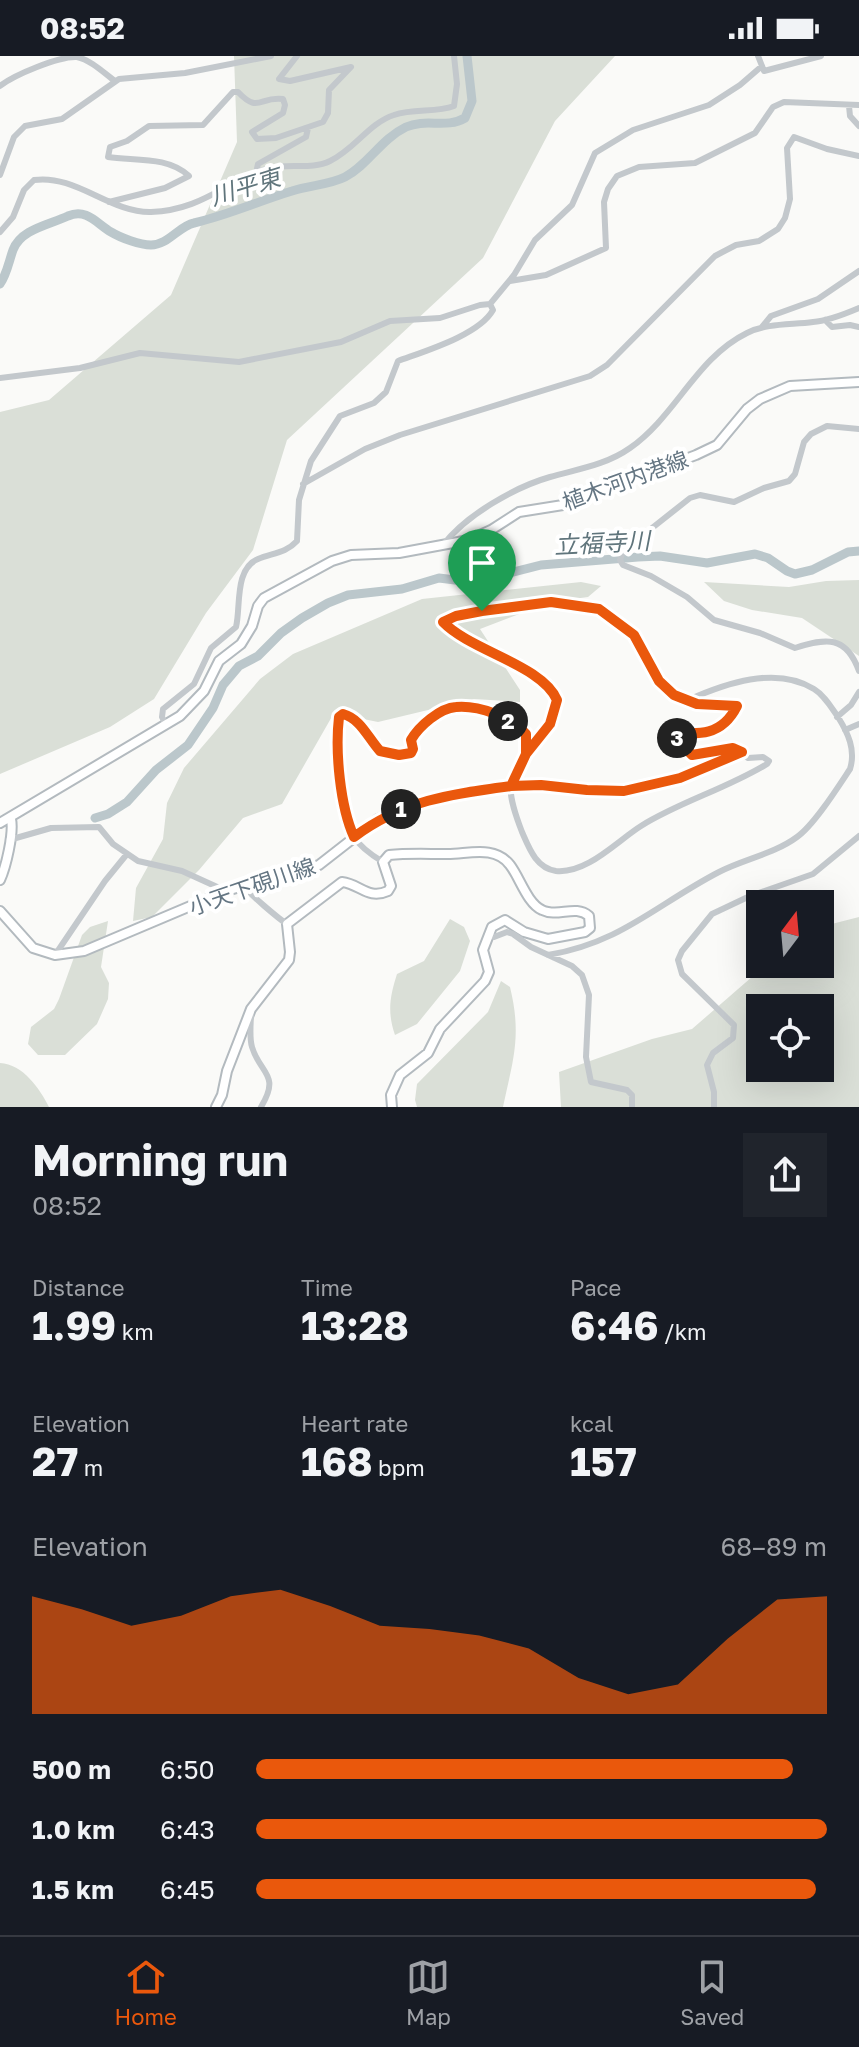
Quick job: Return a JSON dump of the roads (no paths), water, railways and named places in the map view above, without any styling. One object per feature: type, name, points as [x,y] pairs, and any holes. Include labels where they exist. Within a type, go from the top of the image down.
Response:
[{"type":"main road","name":"植木河内港線","points":[[0,823],[166,725],[204,691],[219,661],[241,644],[264,598],[332,561],[351,555],[399,553],[469,540],[519,512],[563,505],[717,445],[747,409],[760,399],[790,386],[859,382]]},
{"type":"main road","name":"小天下硯川線","points":[[55,955],[84,951],[226,891],[319,865],[378,819],[414,804],[446,795],[511,786],[624,791],[680,778],[742,752]]},
{"type":"main road","points":[[0,880],[5,870],[11,819]]},
{"type":"main road","points":[[383,862],[389,855],[396,854],[476,851],[497,855],[509,863],[536,907],[554,914],[576,910],[584,912],[591,922],[585,932],[548,939],[524,932],[505,920],[492,927],[483,950],[489,972],[485,981],[440,1029],[428,1053],[400,1075],[391,1095],[392,1107]]},
{"type":"main road","name":"小天下硯川線","points":[[287,924],[342,882],[372,894],[388,891],[391,886],[383,862]]},
{"type":"main road","points":[[0,911],[27,943],[44,953],[55,955]]},
{"type":"main road","points":[[216,1107],[251,1009],[289,960],[287,924]]},
{"type":"street","points":[[0,86],[22,72],[73,56],[83,59],[115,81]]},
{"type":"street","points":[[0,175],[14,137],[25,126],[62,119],[115,81],[127,77],[185,73],[271,56]]},
{"type":"street","points":[[109,202],[165,188],[189,176],[177,167],[148,160],[108,157],[110,147],[127,141],[149,126],[203,125],[233,92],[238,92],[249,103],[256,105],[283,99],[283,113],[252,132],[257,139],[276,138],[323,122],[328,113],[329,90],[351,67],[290,81],[279,79],[297,56]]},
{"type":"street","points":[[0,232],[13,217],[24,190],[34,180],[50,180],[89,192],[132,211],[173,210],[212,197],[271,168],[328,163],[393,115],[454,106],[457,84],[454,56]]},
{"type":"street","points":[[758,56],[764,71],[821,56]]},
{"type":"street","points":[[0,378],[26,377],[89,366],[140,353],[239,362],[341,342],[390,321],[440,318],[490,304],[510,281],[535,240],[572,205],[595,153],[633,130],[709,105],[762,66]]},
{"type":"street","points":[[510,281],[546,275],[606,248],[604,202],[617,176],[630,169],[695,163],[755,133],[773,107],[784,102],[859,105]]},
{"type":"street","points":[[849,106],[850,116],[859,126]]},
{"type":"street","points":[[256,173],[258,164],[263,160],[306,137],[308,128]]},
{"type":"street","points":[[303,484],[365,449],[400,435],[590,376],[629,345],[715,256],[736,245],[759,241],[778,229],[785,218],[790,199],[787,148],[790,139],[794,137],[859,156]]},
{"type":"street","points":[[762,327],[771,316],[818,299],[859,271]]},
{"type":"street","points":[[166,725],[162,717],[163,709],[194,684],[211,648],[236,627],[243,575],[251,563],[288,550],[297,541],[297,514],[303,484],[311,461],[340,416],[381,398],[398,361],[439,345],[487,320],[493,310],[490,304]]},
{"type":"street","points":[[443,545],[450,535],[502,497],[547,478],[599,464],[626,451],[666,417],[711,358],[746,333],[762,327],[825,320],[859,308]]},
{"type":"street","points":[[825,320],[832,327],[859,327]]},
{"type":"street","points":[[859,429],[827,426],[811,434],[804,442],[795,474],[789,481],[734,502],[700,495],[690,498],[623,551],[620,560],[623,565],[651,576],[687,597],[721,624],[760,633],[795,648],[818,641],[829,640],[839,644],[853,657],[859,671]]},
{"type":"street","points":[[551,602],[599,609],[634,635],[659,681],[674,695],[697,704],[737,706],[729,718],[705,734],[670,732],[692,755],[733,748],[742,752],[748,758],[763,757],[769,761],[723,789],[642,825],[586,863],[567,871],[547,868],[538,862],[529,849],[516,815],[511,786],[526,754],[554,715],[557,700],[547,684],[465,639],[443,622],[482,611],[551,602]]},
{"type":"street","points":[[548,955],[582,948],[619,933],[696,884],[797,837],[850,769],[854,758],[845,730],[820,693],[807,686],[789,681],[750,678],[723,684],[688,700]]},
{"type":"street","points":[[837,717],[851,705],[859,692]]},
{"type":"street","points":[[383,862],[354,837],[348,824],[339,767],[339,717],[343,714],[352,716],[380,751],[399,755],[411,753],[411,740],[415,734],[439,714],[455,706],[479,710],[520,727],[527,740],[526,754]]},
{"type":"street","points":[[845,730],[859,724]]},
{"type":"street","points":[[9,840],[51,828],[97,826],[138,861],[182,871],[226,891]]},
{"type":"street","points":[[714,1107],[714,1092],[707,1065],[713,1053],[733,1038],[734,1025],[682,974],[678,960],[682,951],[712,914],[750,896],[813,874],[859,836]]},
{"type":"street","points":[[55,955],[127,854]]},
{"type":"street","points":[[244,886],[248,893],[257,897],[287,924]]},
{"type":"street","points":[[488,935],[513,934],[531,947],[572,966],[587,985],[589,1020],[586,1057],[591,1082],[627,1090],[632,1095],[632,1107]]},
{"type":"street","points":[[251,1009],[252,1048],[269,1075],[271,1086],[261,1107]]},
{"type":"waterway","name":"川平東","points":[[0,284],[13,250],[22,237],[68,216],[86,215],[125,239],[147,245],[157,244],[189,225],[345,177],[406,127],[421,123],[451,123],[465,118],[472,101],[467,56]]},
{"type":"waterway","name":"立福寺川","points":[[95,818],[127,802],[156,770],[188,745],[213,708],[223,685],[239,666],[258,656],[302,618],[348,595],[402,589],[439,578],[463,581],[486,579],[541,565],[638,557],[660,556],[707,563],[755,554],[795,574],[812,570],[848,552],[859,551]]}]
